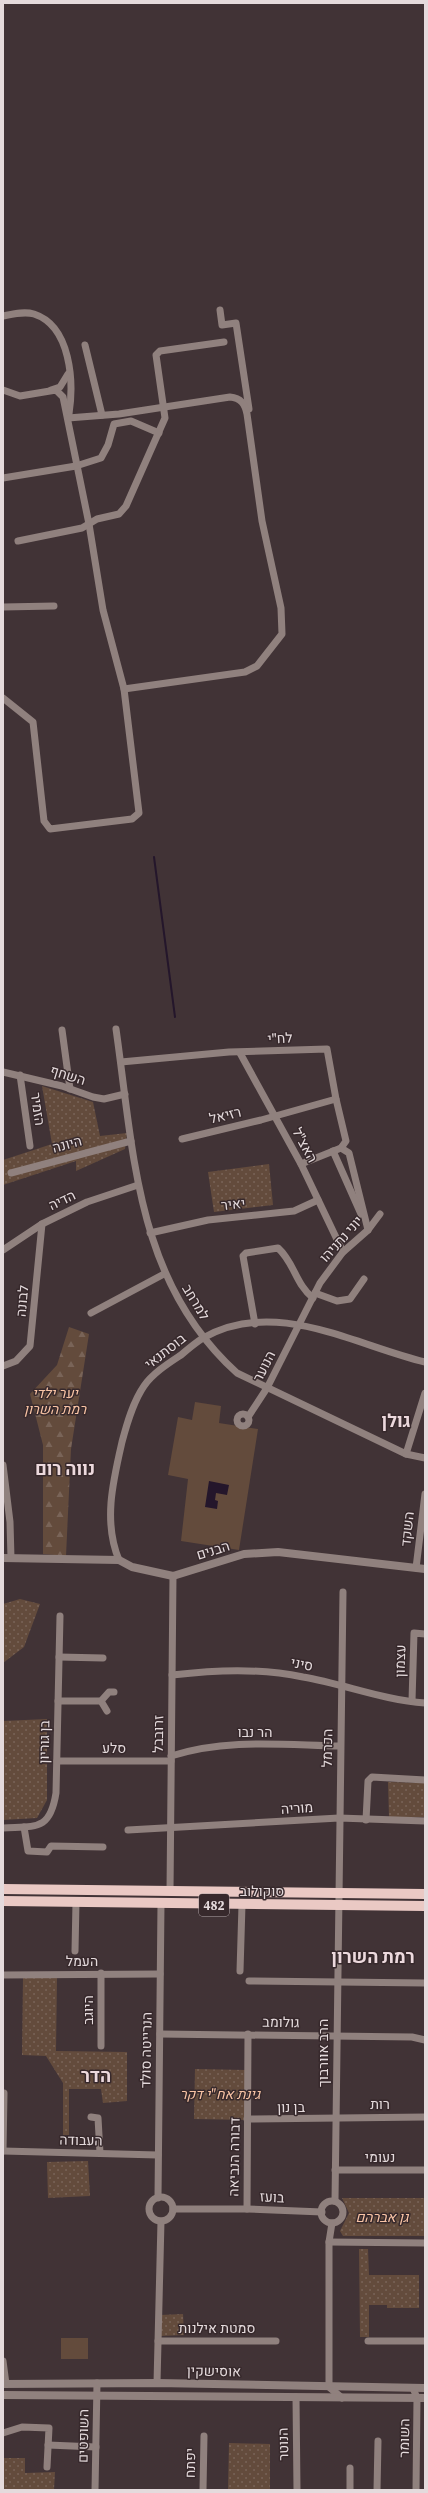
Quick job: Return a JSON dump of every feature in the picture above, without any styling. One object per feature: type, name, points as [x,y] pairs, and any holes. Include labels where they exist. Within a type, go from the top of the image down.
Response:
[{"type":"main road","name":"סוקולוב","points":[[3,1889],[425,1894]]},
{"type":"main road","name":"סוקולוב","points":[[3,1901],[425,1906]]},
{"type":"street","points":[[220,310],[222,325],[236,323],[255,450],[252,450]]},
{"type":"street","points":[[3,316],[33,314],[50,324],[62,343],[69,373],[71,400],[68,418]]},
{"type":"street","points":[[18,541],[82,528],[97,519],[119,514],[126,506],[165,418],[157,353],[224,342]]},
{"type":"street","points":[[85,345],[102,415]]},
{"type":"street","points":[[3,390],[14,395],[56,390],[64,383],[69,373]]},
{"type":"street","points":[[3,698],[33,722],[44,821],[50,829],[132,819],[139,813],[124,689],[104,610],[68,418],[63,397],[56,390]]},
{"type":"street","points":[[68,418],[102,415],[230,397],[240,400],[247,414],[262,521],[281,608],[282,634],[257,666],[245,672],[124,689]]},
{"type":"street","points":[[3,478],[76,466],[101,458],[108,445],[114,424],[131,421],[159,433]]},
{"type":"street","points":[[3,607],[54,606]]},
{"type":"street","name":"למרחב","points":[[116,1029],[130,1140],[138,1185],[150,1233],[164,1274],[204,1338],[215,1353],[237,1372],[406,1454],[425,1458]]},
{"type":"street","points":[[62,1030],[70,1089]]},
{"type":"street","name":"לח\"י","points":[[121,1062],[240,1053],[327,1049],[336,1098]]},
{"type":"street","name":"האצ\"ל","points":[[240,1053],[301,1164],[343,1252]]},
{"type":"street","name":"השחף","points":[[3,1072],[20,1075],[104,1099],[125,1094]]},
{"type":"street","name":"הזמיר","points":[[20,1075],[30,1146]]},
{"type":"street","points":[[274,1115],[336,1098],[346,1141],[341,1148],[301,1164]]},
{"type":"street","name":"רזיאל","points":[[182,1139],[274,1115]]},
{"type":"street","name":"היונה","points":[[11,1173],[130,1140]]},
{"type":"street","points":[[341,1148],[349,1153],[368,1230]]},
{"type":"street","points":[[333,1151],[368,1230]]},
{"type":"street","name":"הדיה","points":[[3,1250],[42,1224],[87,1202],[138,1185]]},
{"type":"street","name":"יאיר","points":[[150,1233],[208,1220],[294,1211],[318,1200]]},
{"type":"street","name":"יוני נתניהו","points":[[300,1324],[314,1296],[343,1252],[368,1230],[380,1214]]},
{"type":"street","name":"לבונה","points":[[3,1366],[16,1361],[30,1346],[42,1224]]},
{"type":"street","points":[[255,1324],[243,1256],[246,1253],[278,1248],[284,1253],[304,1292],[314,1296],[337,1301],[350,1299],[364,1279]]},
{"type":"street","points":[[92,1313],[164,1274]]},
{"type":"street","name":"בוסתנאי","points":[[119,1560],[112,1543],[110,1529],[111,1498],[116,1467],[133,1408],[144,1385],[204,1338],[235,1326],[266,1322],[300,1324],[425,1362]]},
{"type":"street","name":"הנוער","points":[[248,1416],[268,1388],[300,1324]]},
{"type":"street","points":[[406,1454],[425,1393]]},
{"type":"street","points":[[3,1465],[10,1522],[7,1558]]},
{"type":"street","name":"השקד","points":[[416,1568],[425,1494]]},
{"type":"street","name":"הבנים","points":[[7,1558],[119,1560],[132,1567],[173,1576],[244,1554],[278,1552],[425,1569]]},
{"type":"street","name":"זרובבל","points":[[170,1892],[173,1576]]},
{"type":"street","name":"הכרמל","points":[[338,1905],[343,1592]]},
{"type":"street","name":"בן גוריון","points":[[3,1828],[35,1826],[47,1821],[53,1811],[57,1761],[60,1616]]},
{"type":"street","name":"עצמון","points":[[412,1701],[414,1633],[425,1634]]},
{"type":"street","points":[[59,1657],[103,1658]]},
{"type":"street","name":"סיני","points":[[172,1675],[208,1671],[275,1672],[341,1686],[360,1692],[425,1703]]},
{"type":"street","points":[[58,1701],[101,1701],[109,1692],[114,1692]]},
{"type":"street","points":[[101,1701],[107,1711]]},
{"type":"street","name":"הר נבו","points":[[171,1759],[215,1745],[260,1744],[340,1746]]},
{"type":"street","name":"סלע","points":[[57,1761],[171,1759]]},
{"type":"street","points":[[366,1820],[366,1789],[368,1781],[372,1777],[425,1780]]},
{"type":"street","name":"מוריה","points":[[128,1830],[170,1829],[339,1818],[425,1821]]},
{"type":"street","points":[[24,1827],[28,1852],[47,1852],[51,1846],[104,1847]]},
{"type":"street","points":[[75,1951],[76,1902]]},
{"type":"street","name":"הנרייטה סולד","points":[[158,2198],[161,1904]]},
{"type":"street","points":[[240,1972],[242,1905]]},
{"type":"street","name":"הרב אוורבוך","points":[[335,2201],[338,1905]]},
{"type":"street","name":"היוגב","points":[[101,1974],[101,2046]]},
{"type":"street","name":"העמל","points":[[3,1975],[160,1974]]},
{"type":"street","points":[[249,1981],[425,1983]]},
{"type":"street","name":"גולומב","points":[[160,2034],[248,2034],[425,2040]]},
{"type":"street","name":"דבורה הנביאה","points":[[247,2209],[248,2034]]},
{"type":"street","points":[[3,2151],[4,2093]]},
{"type":"street","points":[[91,2117],[98,2118],[100,2154]]},
{"type":"street","name":"רות","points":[[336,2120],[349,2117],[425,2117]]},
{"type":"street","name":"בן נון","points":[[248,2119],[336,2120]]},
{"type":"street","name":"העבודה","points":[[3,2151],[158,2155]]},
{"type":"street","name":"נעומי","points":[[335,2170],[425,2170]]},
{"type":"street","points":[[158,2198],[167,2199],[173,2209],[168,2218],[161,2221],[153,2217],[149,2210],[152,2202],[158,2198]]},
{"type":"street","points":[[335,2201],[341,2206],[343,2213],[339,2220],[332,2223],[325,2220],[322,2212],[324,2205],[335,2201]]},
{"type":"street","name":"בועז","points":[[173,2209],[247,2209],[322,2212]]},
{"type":"street","points":[[144,2396],[157,2383],[161,2221]]},
{"type":"street","points":[[332,2223],[330,2242],[329,2387],[342,2398]]},
{"type":"street","points":[[330,2242],[425,2243]]},
{"type":"street","points":[[368,2340],[425,2341]]},
{"type":"street","name":"סמטת אילנות","points":[[158,2341],[276,2341]]},
{"type":"street","points":[[3,2361],[4,2384]]},
{"type":"street","name":"אוסישקין","points":[[4,2384],[157,2383],[425,2388]]},
{"type":"street","name":"השופטים","points":[[95,2490],[97,2384]]},
{"type":"street","name":"השומר","points":[[413,2388],[421,2398],[416,2490]]},
{"type":"street","name":"אוסישקין","points":[[3,2395],[421,2398]]},
{"type":"street","name":"הנוטר","points":[[296,2397],[297,2490]]},
{"type":"street","points":[[3,2433],[22,2427],[49,2428],[48,2467]]},
{"type":"street","name":"יפתח","points":[[203,2490],[204,2436]]},
{"type":"street","points":[[377,2490],[378,2441]]},
{"type":"street","points":[[48,2445],[96,2447]]},
{"type":"street","points":[[350,2468],[350,2490]]},
{"type":"green space","points":[[42,1086],[93,1102],[100,1136],[127,1133],[125,1149],[76,1171],[76,1161],[3,1185],[3,1160],[52,1144]]},
{"type":"green space","points":[[269,1164],[273,1205],[214,1212],[208,1172]]},
{"type":"green space","name":"יער ילדי רמת השרון","points":[[69,1327],[89,1334],[71,1449],[66,1556],[43,1554],[43,1445],[30,1394],[57,1365]]},
{"type":"green space","points":[[195,1402],[221,1406],[219,1423],[258,1429],[239,1550],[181,1541],[188,1479],[168,1475],[178,1417],[192,1420]]},
{"type":"green space","points":[[20,1599],[40,1604],[24,1647],[3,1663],[3,1604]]},
{"type":"green space","points":[[47,1719],[47,1800],[37,1818],[3,1820],[3,1721]]},
{"type":"green space","points":[[388,1782],[425,1783],[425,1817],[389,1817]]},
{"type":"green space","points":[[23,1978],[57,1978],[56,2051],[127,2052],[127,2101],[103,2103],[101,2089],[69,2089],[69,2135],[63,2135],[63,2083],[46,2056],[22,2055]]},
{"type":"green space","name":"גינת אח\"י דקר","points":[[195,2069],[246,2070],[245,2120],[194,2119]]},
{"type":"green space","points":[[88,2161],[90,2196],[48,2198],[47,2162]]},
{"type":"green space","name":"גן אברהם","points":[[342,2198],[425,2198],[425,2236],[343,2236],[340,2231],[349,2213]]},
{"type":"green space","points":[[359,2249],[368,2249],[369,2275],[419,2275],[419,2308],[387,2308],[387,2305],[369,2305],[369,2337],[360,2337]]},
{"type":"green space","points":[[183,2314],[184,2335],[160,2336],[160,2315]]},
{"type":"green space","points":[[61,2338],[88,2338],[88,2359],[61,2359]]},
{"type":"green space","points":[[229,2443],[270,2444],[270,2490],[228,2490]]},
{"type":"green space","points":[[3,2458],[25,2458],[25,2473],[55,2472],[54,2490],[3,2490]]},
{"type":"shaded area","points":[[209,1481],[229,1485],[227,1495],[216,1493],[215,1500],[218,1501],[217,1509],[205,1507]]},
{"type":"waterway","points":[[154,857],[175,1017]]},
{"type":"district","name":"גולן","points":[[396,1420]]},
{"type":"district","name":"נווה רום","points":[[65,1468]]},
{"type":"district","name":"רמת השרון","points":[[373,1956]]},
{"type":"district","name":"הדר","points":[[96,2075]]}]
